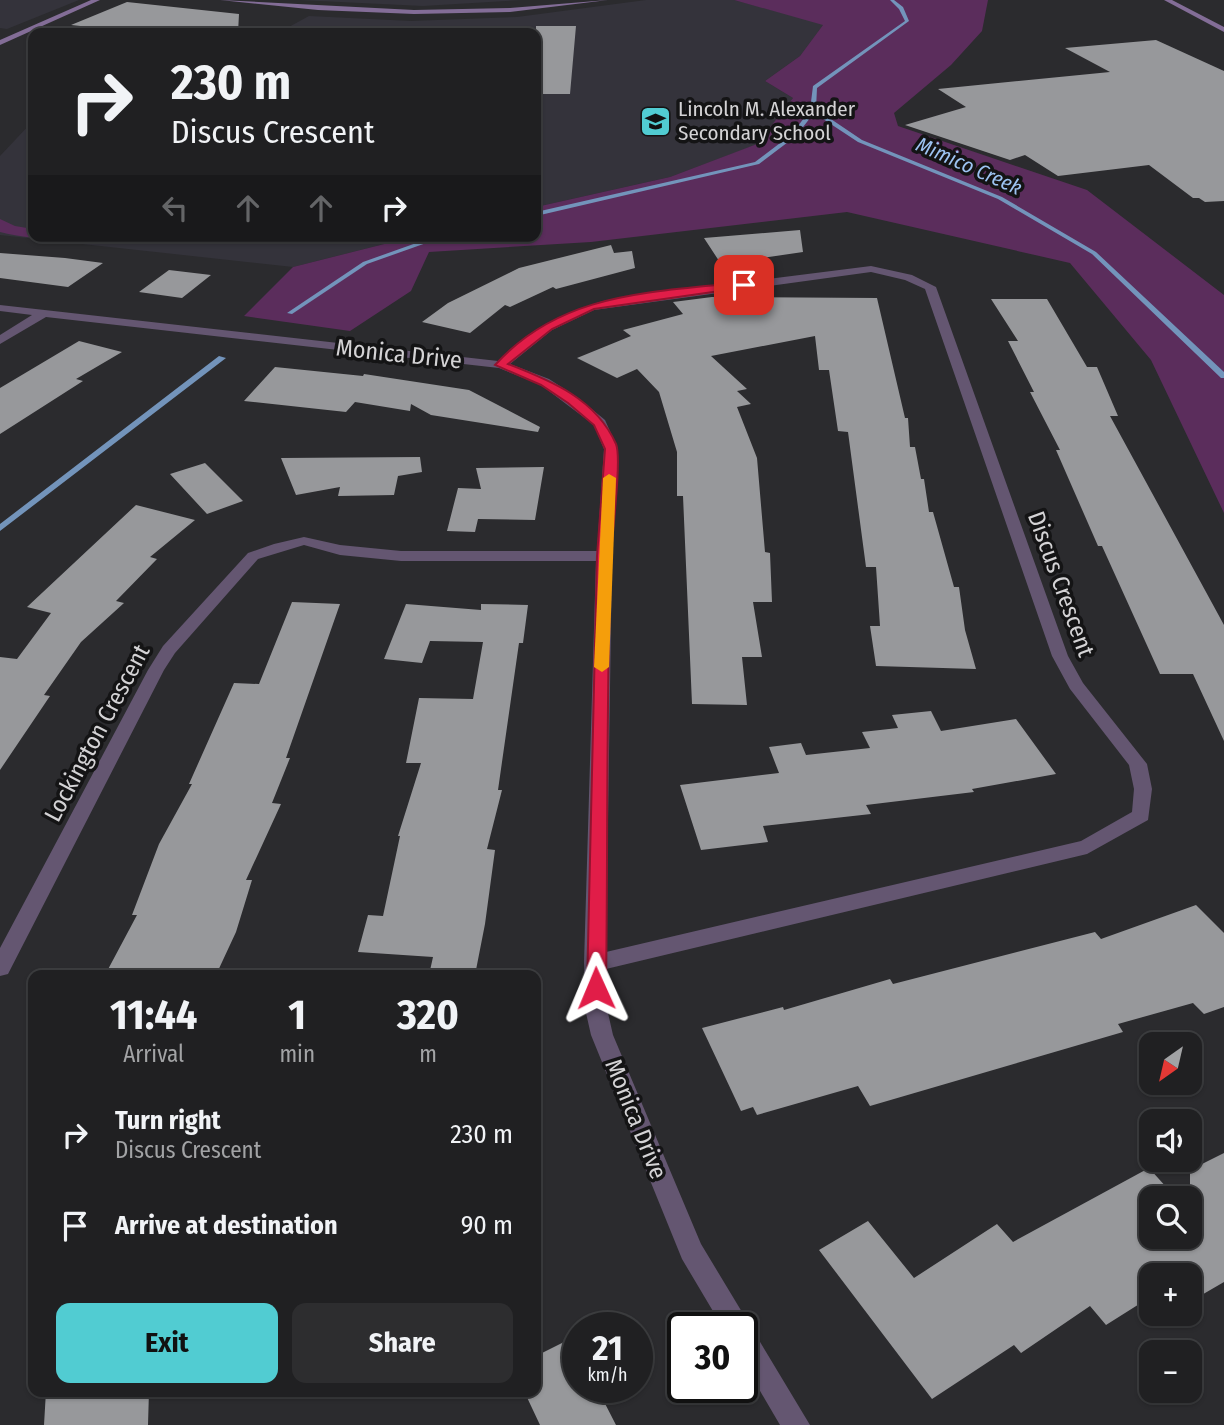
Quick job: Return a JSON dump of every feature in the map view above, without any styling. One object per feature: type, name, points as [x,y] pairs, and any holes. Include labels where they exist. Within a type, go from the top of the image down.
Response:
[{"type":"street","points":[[34,28],[97,0]]},
{"type":"street","points":[[223,0],[333,10],[406,13],[505,10],[605,0]]},
{"type":"street","points":[[1167,0],[1224,30]]},
{"type":"street","points":[[0,43],[28,31]]},
{"type":"street","name":"Discus Crescent","points":[[500,365],[548,327],[567,316],[617,300],[871,269],[908,277],[930,287],[1060,656],[1076,685],[1138,764],[1143,789],[1141,815],[1087,847],[595,962]]},
{"type":"street","name":"Monica Drive","points":[[0,309],[500,365],[545,382],[600,423],[611,449],[604,556],[595,962],[597,1013],[602,1035],[691,1251],[728,1312]]},
{"type":"street","points":[[0,340],[44,313]]},
{"type":"street","name":"Lockington Crescent","points":[[0,968],[156,670],[169,650],[253,556],[304,541],[340,550],[401,556],[604,556]]},
{"type":"street","points":[[758,1362],[796,1425]]},
{"type":"shaded area","points":[[0,0],[79,0],[7,29],[0,28]]},
{"type":"shaded area","points":[[299,0],[522,0],[423,6]]},
{"type":"shaded area","name":"Lincoln M. Alexander Secondary School","points":[[646,0],[734,0],[824,24],[800,56],[765,81],[793,98],[758,144],[670,177],[541,206],[541,28],[287,28],[309,16],[411,21],[517,17]]},
{"type":"shaded area","points":[[734,0],[988,0],[982,31],[951,65],[894,113],[898,126],[1087,190],[1224,295],[1224,513],[1151,360],[1070,263],[847,212],[591,242],[429,252],[411,291],[350,331],[244,316],[293,267],[392,242],[541,242],[541,206],[670,177],[757,144],[793,98],[765,81],[800,56],[823,25]]},
{"type":"shaded area","points":[[28,126],[28,238],[0,235],[0,156]]},
{"type":"shaded area","points":[[0,219],[28,228],[28,237],[17,235],[0,232]]},
{"type":"shaded area","points":[[64,242],[392,242],[293,267]]},
{"type":"building","points":[[127,2],[239,14],[238,28],[99,28],[71,25]]},
{"type":"building","points":[[576,26],[570,94],[541,94],[541,28],[536,28]]},
{"type":"building","points":[[1156,40],[1224,71],[1224,201],[1205,202],[1193,198],[1149,165],[1058,176],[1025,155],[1010,160],[905,125],[966,107],[938,89],[1110,72],[1065,48]]},
{"type":"building","points":[[800,230],[803,252],[721,264],[704,238]]},
{"type":"building","points":[[611,245],[614,253],[632,251],[635,268],[556,289],[553,287],[510,307],[505,305],[470,333],[422,322],[448,303],[519,268]]},
{"type":"building","points":[[0,253],[103,263],[68,287],[0,278]]},
{"type":"building","points":[[169,270],[211,275],[182,298],[139,292]]},
{"type":"building","points":[[712,297],[877,298],[905,418],[908,418],[910,447],[915,447],[929,512],[933,512],[954,587],[959,587],[965,630],[976,669],[876,666],[870,626],[880,626],[876,567],[866,567],[848,432],[838,431],[829,370],[819,370],[815,336],[711,356],[747,389],[737,391],[751,404],[737,407],[757,458],[765,552],[770,553],[772,602],[753,602],[762,657],[742,657],[747,705],[692,704],[683,496],[677,496],[677,452],[659,392],[637,369],[617,378],[577,358],[631,336],[623,330],[683,314],[673,302]]},
{"type":"building","points":[[991,299],[1047,299],[1087,367],[1097,367],[1118,416],[1110,416],[1224,625],[1224,741],[1193,674],[1160,674],[1102,546],[1098,546],[1056,450],[1060,450],[1030,392],[1034,392],[1008,341],[1018,341]]},
{"type":"building","points":[[79,341],[122,352],[76,379],[83,381],[0,434],[0,388]]},
{"type":"building","points":[[275,367],[364,374],[469,390],[540,427],[538,432],[431,415],[411,404],[410,411],[355,402],[346,412],[244,401]]},
{"type":"building","points":[[420,457],[422,472],[398,476],[394,495],[338,496],[340,487],[296,495],[281,458]]},
{"type":"building","points":[[205,463],[243,501],[207,514],[170,474]]},
{"type":"building","points":[[544,467],[535,520],[478,519],[475,532],[447,531],[458,488],[481,489],[476,468]]},
{"type":"building","points":[[136,505],[195,520],[150,557],[157,559],[116,601],[124,603],[81,642],[44,695],[50,696],[0,770],[0,657],[17,659],[51,613],[27,607]]},
{"type":"building","points":[[292,602],[340,604],[286,758],[290,758],[272,803],[281,804],[246,880],[252,880],[236,932],[218,970],[108,970],[137,915],[132,915],[159,844],[192,784],[189,784],[234,683],[259,684]]},
{"type":"building","points":[[406,604],[481,610],[481,604],[528,605],[523,643],[519,643],[498,790],[502,790],[487,849],[495,850],[476,970],[430,970],[433,957],[358,952],[368,915],[383,916],[398,836],[421,763],[406,763],[419,698],[473,699],[483,642],[430,641],[422,663],[384,659]]},
{"type":"building","points":[[931,711],[941,731],[1016,719],[1056,774],[972,789],[974,792],[866,805],[871,814],[763,826],[768,842],[701,850],[680,785],[779,773],[769,747],[801,743],[806,755],[870,748],[862,732],[898,728],[892,715]]},
{"type":"building","points":[[1196,905],[1224,933],[1224,1007],[1204,1014],[1193,1003],[1118,1024],[1123,1032],[870,1106],[858,1086],[757,1115],[753,1107],[741,1111],[702,1028],[783,1007],[784,1010],[890,979],[893,984],[1095,932],[1101,939]]},
{"type":"building","points":[[1224,1153],[1224,1282],[1202,1295],[1202,1263],[1139,1263],[1139,1304],[1106,1325],[1090,1306],[1021,1353],[1014,1345],[932,1399],[819,1250],[868,1221],[914,1278],[997,1224],[1013,1242],[1142,1172],[1153,1172],[1165,1186],[1139,1186],[1139,1249],[1202,1249],[1202,1186],[1190,1186],[1190,1172],[1202,1172],[1202,1164]]},
{"type":"building","points":[[562,1343],[562,1403],[605,1403],[616,1425],[540,1425],[527,1397],[541,1397],[541,1354]]},
{"type":"building","points":[[46,1397],[149,1397],[148,1425],[44,1425]]},
{"type":"waterway","name":"Mimico Creek","points":[[813,110],[815,87],[907,21],[901,8],[892,0]]},
{"type":"waterway","points":[[541,213],[757,163],[794,135],[813,110]]},
{"type":"waterway","name":"Mimico Creek","points":[[813,110],[860,141],[1000,198],[1094,253],[1224,376]]},
{"type":"waterway","points":[[290,313],[365,263],[426,242]]},
{"type":"waterway","points":[[0,528],[222,358]]},
{"type":"slow traffic","points":[[602,667],[604,556],[609,478]]},
{"type":"place","name":"Lincoln M. Alexander Secondary School","points":[[655,121]]},
{"type":"route","points":[[596,988],[604,556],[611,449],[600,423],[572,400],[545,382],[500,365],[548,327],[590,307],[617,300],[744,285]]}]
